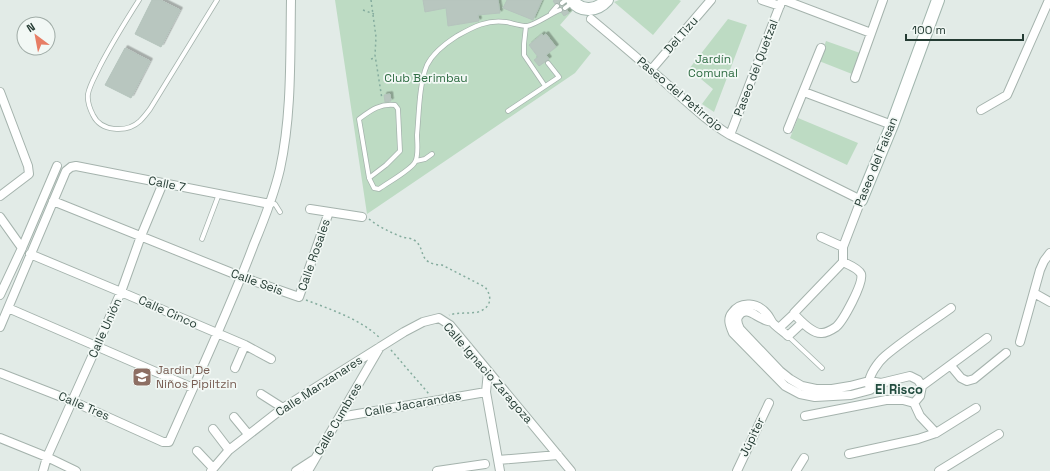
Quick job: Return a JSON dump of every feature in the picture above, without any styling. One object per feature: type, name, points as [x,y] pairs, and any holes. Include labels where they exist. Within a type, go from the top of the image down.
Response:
[{"type":"street","points":[[8,308],[193,388],[242,277],[270,204],[280,169],[287,126],[290,85],[291,0]]},
{"type":"street","points":[[575,7],[590,10],[599,7],[607,0]]},
{"type":"street","name":"Del Tizu","points":[[651,70],[711,0]]},
{"type":"street","points":[[762,0],[782,2],[871,34]]},
{"type":"street","points":[[855,78],[883,0]]},
{"type":"street","name":"Paseo del Faisan","points":[[843,262],[843,247],[892,125],[938,0]]},
{"type":"street","points":[[981,110],[1007,95],[1049,0]]},
{"type":"street","name":"Paseo del Quetzal","points":[[730,135],[782,2]]},
{"type":"street","name":"Paseo del Petirrojo","points":[[575,7],[651,70],[703,116],[730,135],[862,200]]},
{"type":"street","points":[[788,128],[821,48]]},
{"type":"street","points":[[0,92],[28,166],[29,174],[0,196]]},
{"type":"street","points":[[804,92],[892,125]]},
{"type":"street","points":[[0,295],[57,166]]},
{"type":"street","name":"Calle 7","points":[[53,201],[66,171],[71,167],[76,166],[270,204]]},
{"type":"street","name":"Calle Unión","points":[[43,471],[47,457],[121,292],[141,236],[163,183]]},
{"type":"street","points":[[0,327],[53,201]]},
{"type":"street","name":"Calle Seis","points":[[53,201],[242,277],[299,297]]},
{"type":"street","points":[[310,209],[362,217]]},
{"type":"street","name":"Calle Rosales","points":[[299,297],[329,212]]},
{"type":"street","points":[[0,217],[22,248]]},
{"type":"street","points":[[821,237],[843,247]]},
{"type":"street","points":[[1020,342],[1042,266],[1050,253]]},
{"type":"street","name":"Calle Cinco","points":[[30,254],[245,345],[271,359]]},
{"type":"street","points":[[775,325],[795,312],[843,262],[857,270],[860,274],[862,279],[860,286],[842,319],[836,326],[827,332],[821,334],[813,331],[802,323],[795,312]]},
{"type":"street","points":[[1034,293],[1050,302]]},
{"type":"street","points":[[869,386],[874,370],[884,356],[951,308]]},
{"type":"street","points":[[802,323],[788,336],[775,325],[751,312],[746,311],[740,314],[737,319],[740,329],[790,379],[802,386],[816,389],[869,386],[910,376],[918,380],[922,386]]},
{"type":"street","name":"Calle Manzanares","points":[[212,470],[229,450],[283,408],[383,344],[423,322],[439,318]]},
{"type":"street","name":"Calle Ignacio Zaragoza","points":[[439,318],[450,325],[571,471]]},
{"type":"street","points":[[914,403],[920,396],[922,386],[987,338]]},
{"type":"street","name":"Calle Cumbres","points":[[308,471],[383,344]]},
{"type":"street","points":[[234,368],[245,345]]},
{"type":"street","points":[[951,366],[961,378],[967,381],[974,379],[1006,352]]},
{"type":"street","points":[[488,372],[486,392],[500,471]]},
{"type":"street","name":"Calle Tres","points":[[0,373],[72,401],[166,442],[169,442],[193,388]]},
{"type":"street","name":"Calle Jacarandas","points":[[340,417],[486,392]]},
{"type":"street","points":[[261,394],[283,408]]},
{"type":"street","points":[[805,416],[886,400],[903,400],[914,403],[920,416],[936,433]]},
{"type":"street","name":"Júpiter","points":[[737,471],[769,402]]},
{"type":"street","points":[[849,454],[918,439],[936,433],[976,408]]},
{"type":"street","points":[[234,417],[248,434]]},
{"type":"street","points":[[213,429],[229,450]]},
{"type":"street","points":[[939,471],[999,434]]},
{"type":"street","points":[[0,438],[47,457],[76,471]]},
{"type":"street","points":[[197,451],[212,470]]},
{"type":"street","points":[[498,460],[558,455]]},
{"type":"street","points":[[296,471],[315,458]]},
{"type":"street","points":[[796,471],[804,458]]},
{"type":"street","points":[[437,471],[485,464]]},
{"type":"lane","points":[[139,0],[116,36],[93,81],[88,95],[90,108],[95,120],[105,127],[116,129],[128,128],[139,122],[150,109],[217,0]]},
{"type":"lane","points":[[549,15],[557,6]]},
{"type":"lane","points":[[369,178],[386,165],[400,151],[398,109],[395,105],[383,105],[375,108],[359,119],[369,178],[374,188],[378,189],[410,168],[416,161],[424,78],[428,65],[441,47],[457,36],[481,23],[498,20],[526,26],[560,10]]},
{"type":"lane","points":[[526,26],[524,55],[545,86]]},
{"type":"lane","points":[[508,110],[559,77],[548,62]]},
{"type":"lane","points":[[424,78],[432,79],[436,77]]},
{"type":"lane","points":[[416,161],[425,159],[432,154]]},
{"type":"lane","points":[[202,239],[219,194]]},
{"type":"lane","points":[[270,204],[275,204],[280,212]]},
{"type":"lane","points":[[788,336],[822,368]]},
{"type":"path","points":[[371,0],[376,37],[376,58],[383,105]]},
{"type":"path","points":[[363,10],[374,14]]},
{"type":"path","points":[[371,59],[376,58]]},
{"type":"path","name":"Calle Ignacio Zaragoza","points":[[362,217],[368,219],[381,228],[414,240],[419,245],[422,257],[426,260],[437,265],[442,265],[485,287],[490,293],[490,301],[485,308],[478,312],[457,312],[439,318]]},
{"type":"path","name":"Calle Seis","points":[[299,297],[336,312],[366,327],[434,400]]},
{"type":"green space","name":"Club Berimbau","points":[[335,0],[567,0],[574,9],[560,25],[591,53],[575,73],[367,214]]},
{"type":"green space","points":[[619,0],[681,1],[653,35],[614,2]]},
{"type":"green space","name":"Jardín Comunal","points":[[728,19],[747,25],[714,112],[702,104],[713,89],[689,69]]},
{"type":"green space","points":[[826,41],[860,53],[852,74],[819,61]]},
{"type":"green space","points":[[798,118],[858,143],[847,165],[790,138]]},
{"type":"building","points":[[152,0],[160,0],[180,10],[161,47],[135,34]]},
{"type":"building","points":[[423,0],[498,0],[500,13],[478,15],[479,21],[448,26],[446,8],[425,12]]},
{"type":"building","points":[[507,0],[542,0],[533,20],[503,8]]},
{"type":"building","points":[[560,0],[569,13],[564,16],[553,1]]},
{"type":"building","points":[[542,34],[543,36],[546,34],[556,47],[546,55],[549,59],[539,66],[534,60],[538,57],[529,45]]},
{"type":"building","points":[[125,48],[150,61],[131,98],[105,85]]},
{"type":"building","points":[[390,94],[391,101],[385,102],[384,95]]},
{"type":"place","name":"Jardin De Niños Pipiltzin","points":[[142,377]]},
{"type":"district","name":"El Risco","points":[[899,389]]}]
